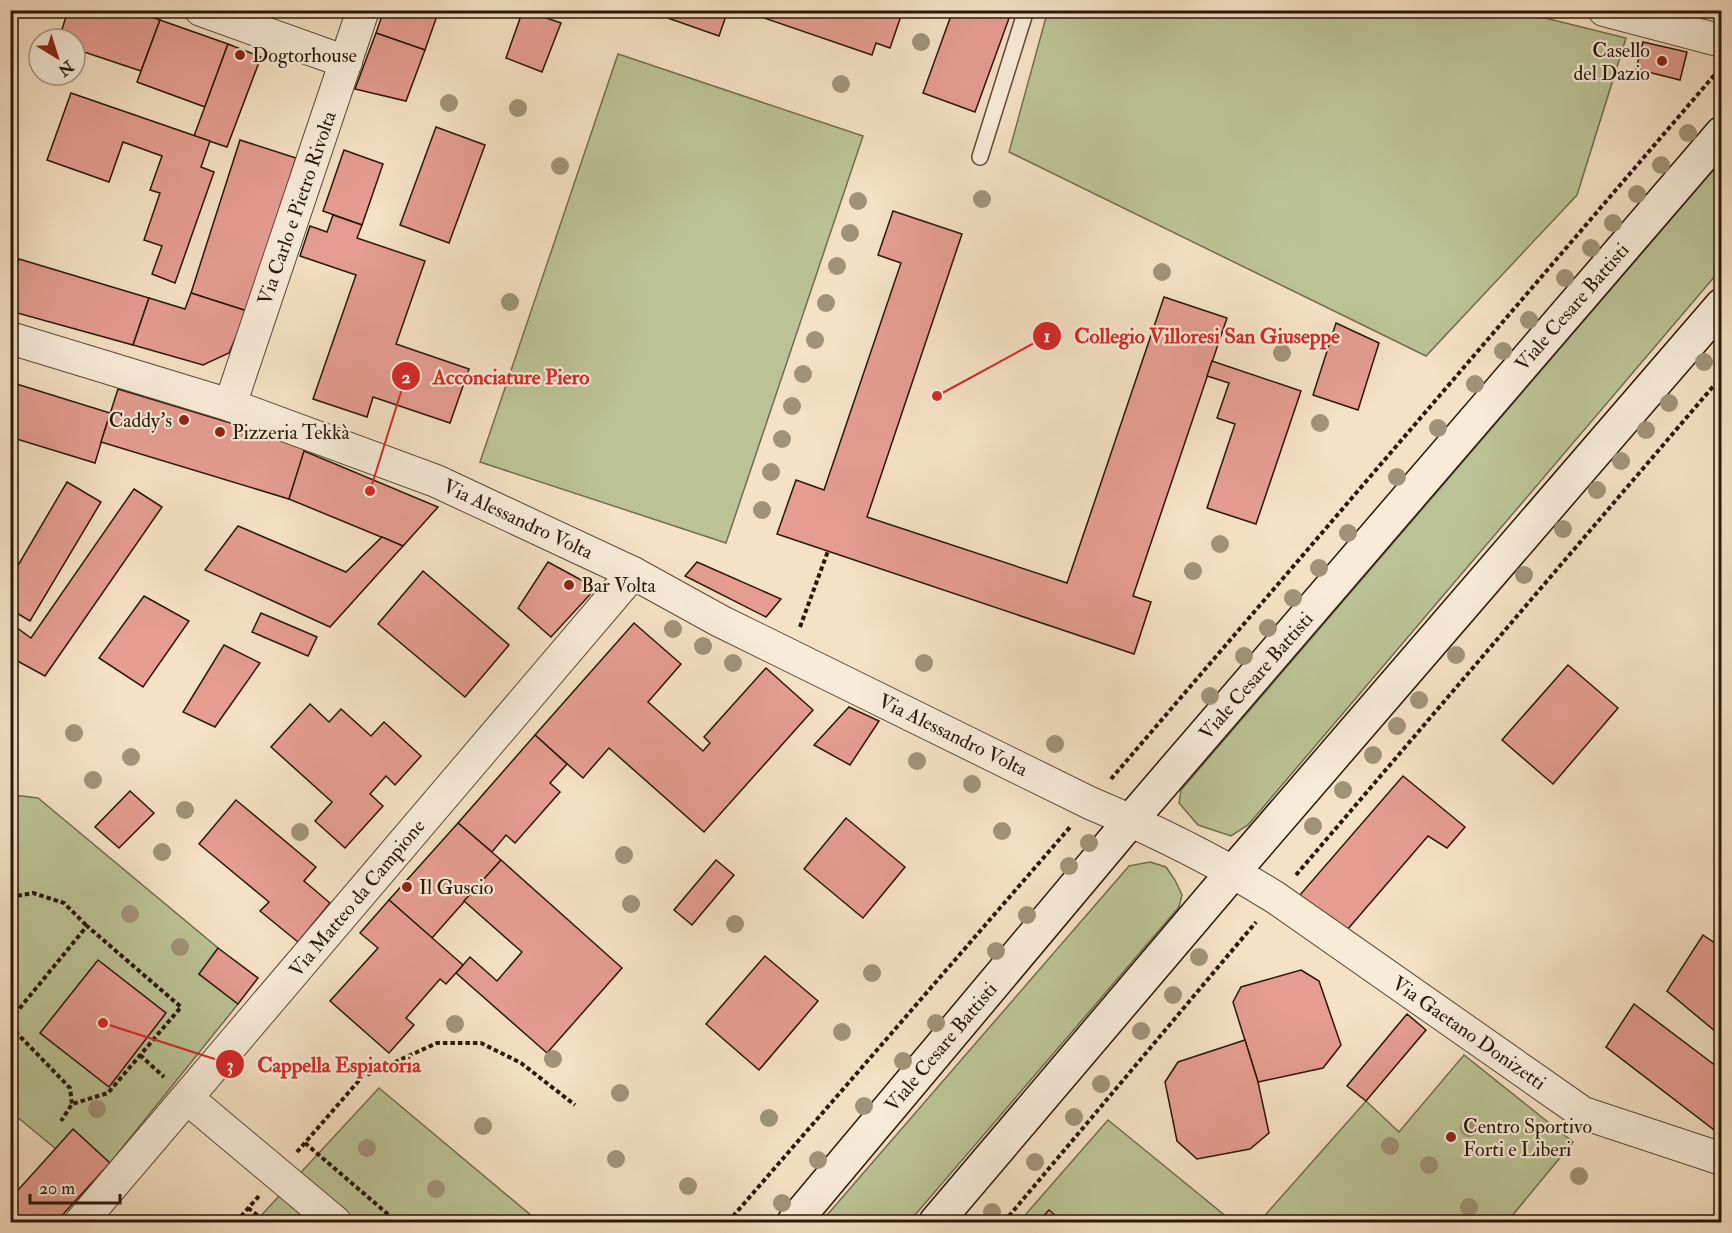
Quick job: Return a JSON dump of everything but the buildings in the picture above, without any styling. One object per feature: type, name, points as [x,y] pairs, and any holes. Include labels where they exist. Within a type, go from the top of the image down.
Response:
[{"type":"main road","name":"Viale Cesare Battisti","points":[[794,1222],[1131,820],[1722,133]]},
{"type":"main road","points":[[936,1222],[1234,871],[1722,305]]},
{"type":"street","points":[[201,10],[346,62]]},
{"type":"street","name":"Via Carlo e Pietro Rivolta","points":[[230,405],[363,10]]},
{"type":"street","points":[[1604,10],[1722,41]]},
{"type":"street","name":"Via Alessandro Volta","points":[[10,338],[230,405],[436,482],[633,573],[720,621],[1090,803],[1131,820],[1234,871]]},
{"type":"street","name":"Via Matteo da Campione","points":[[81,1222],[633,573]]},
{"type":"street","name":"Via Gaetano Donizetti","points":[[1234,871],[1583,1113],[1722,1159]]},
{"type":"street","points":[[187,1098],[335,1222]]},
{"type":"lane","points":[[980,157],[1026,10]]},
{"type":"path","points":[[728,1222],[1722,67]]},
{"type":"path","points":[[1004,1222],[1276,898],[1722,376]]},
{"type":"path","points":[[798,633],[828,551]]},
{"type":"path","points":[[10,897],[33,893],[64,903],[87,926],[182,1007],[108,1093],[72,1104]]},
{"type":"path","points":[[10,1020],[87,926]]},
{"type":"path","points":[[10,1026],[70,1088],[72,1104],[61,1121]]},
{"type":"path","points":[[397,1222],[305,1143],[362,1077],[437,1043],[481,1043],[521,1063],[575,1104]]},
{"type":"path","points":[[236,1222],[248,1208],[266,1222]]},
{"type":"green space","points":[[1048,10],[1517,11],[1626,38],[1577,195],[1426,356],[1009,152]]},
{"type":"green space","points":[[618,54],[863,136],[726,543],[480,462]]},
{"type":"green space","points":[[1721,161],[1721,269],[1248,825],[1231,836],[1198,825],[1179,803],[1181,790]]},
{"type":"green space","points":[[10,796],[38,798],[218,948],[199,974],[238,1004],[110,1163],[74,1130],[56,1149],[11,1112]]},
{"type":"green space","points":[[1150,862],[1166,867],[1175,880],[1182,895],[1179,907],[909,1222],[821,1222],[1129,866]]},
{"type":"green space","name":"Centro Sportivo Forti e Liberi","points":[[1464,1055],[1573,1142],[1507,1222],[1259,1222],[1366,1101],[1399,1132]]},
{"type":"green space","points":[[379,1088],[539,1222],[255,1222]]},
{"type":"green space","points":[[1108,1120],[1233,1222],[1019,1222]]},
{"type":"place","name":"Dogtorhouse","points":[[240,55]]},
{"type":"place","name":"Casello del Dazio","points":[[1662,61]]},
{"type":"place","name":"Collegio Villoresi San Giuseppe","points":[[937,396]]},
{"type":"place","name":"Caddy's","points":[[184,420]]},
{"type":"place","name":"Pizzeria Tekkà","points":[[220,432]]},
{"type":"place","name":"Acconciature Piero","points":[[370,491]]},
{"type":"place","name":"Bar Volta","points":[[569,585]]},
{"type":"place","name":"Il Guscio","points":[[407,887]]},
{"type":"place","name":"Cappella Espiatoria","points":[[103,1023]]},
{"type":"place","name":"Centro Sportivo Forti e Liberi","points":[[1451,1137]]}]
